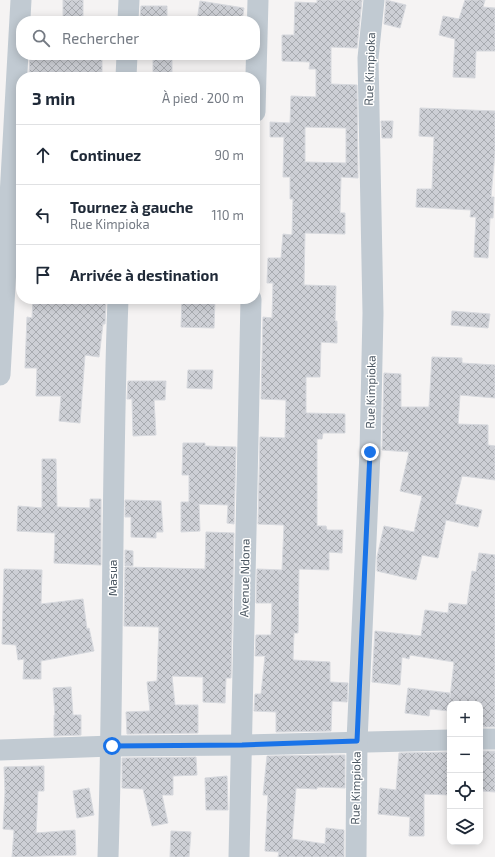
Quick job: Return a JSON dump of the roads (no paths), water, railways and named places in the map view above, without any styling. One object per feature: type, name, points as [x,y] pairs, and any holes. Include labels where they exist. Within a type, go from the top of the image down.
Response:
[{"type":"street","points":[[19,16],[20,0]]},
{"type":"street","points":[[128,16],[129,0]]},
{"type":"street","points":[[258,0],[258,16]]},
{"type":"street","name":"Rue Kimpioka","points":[[356,857],[357,741],[370,452],[373,313],[368,58],[374,0]]},
{"type":"street","points":[[16,72],[17,60]]},
{"type":"street","points":[[126,72],[127,60]]},
{"type":"street","points":[[256,60],[256,72]]},
{"type":"street","points":[[0,375],[16,75]]},
{"type":"street","name":"Masua","points":[[108,857],[112,746],[115,379],[118,304]]},
{"type":"street","name":"Avenue Ndona","points":[[239,857],[251,304]]},
{"type":"street","points":[[483,739],[495,739]]},
{"type":"street","points":[[0,750],[112,746],[242,745],[357,741],[447,740]]}]
